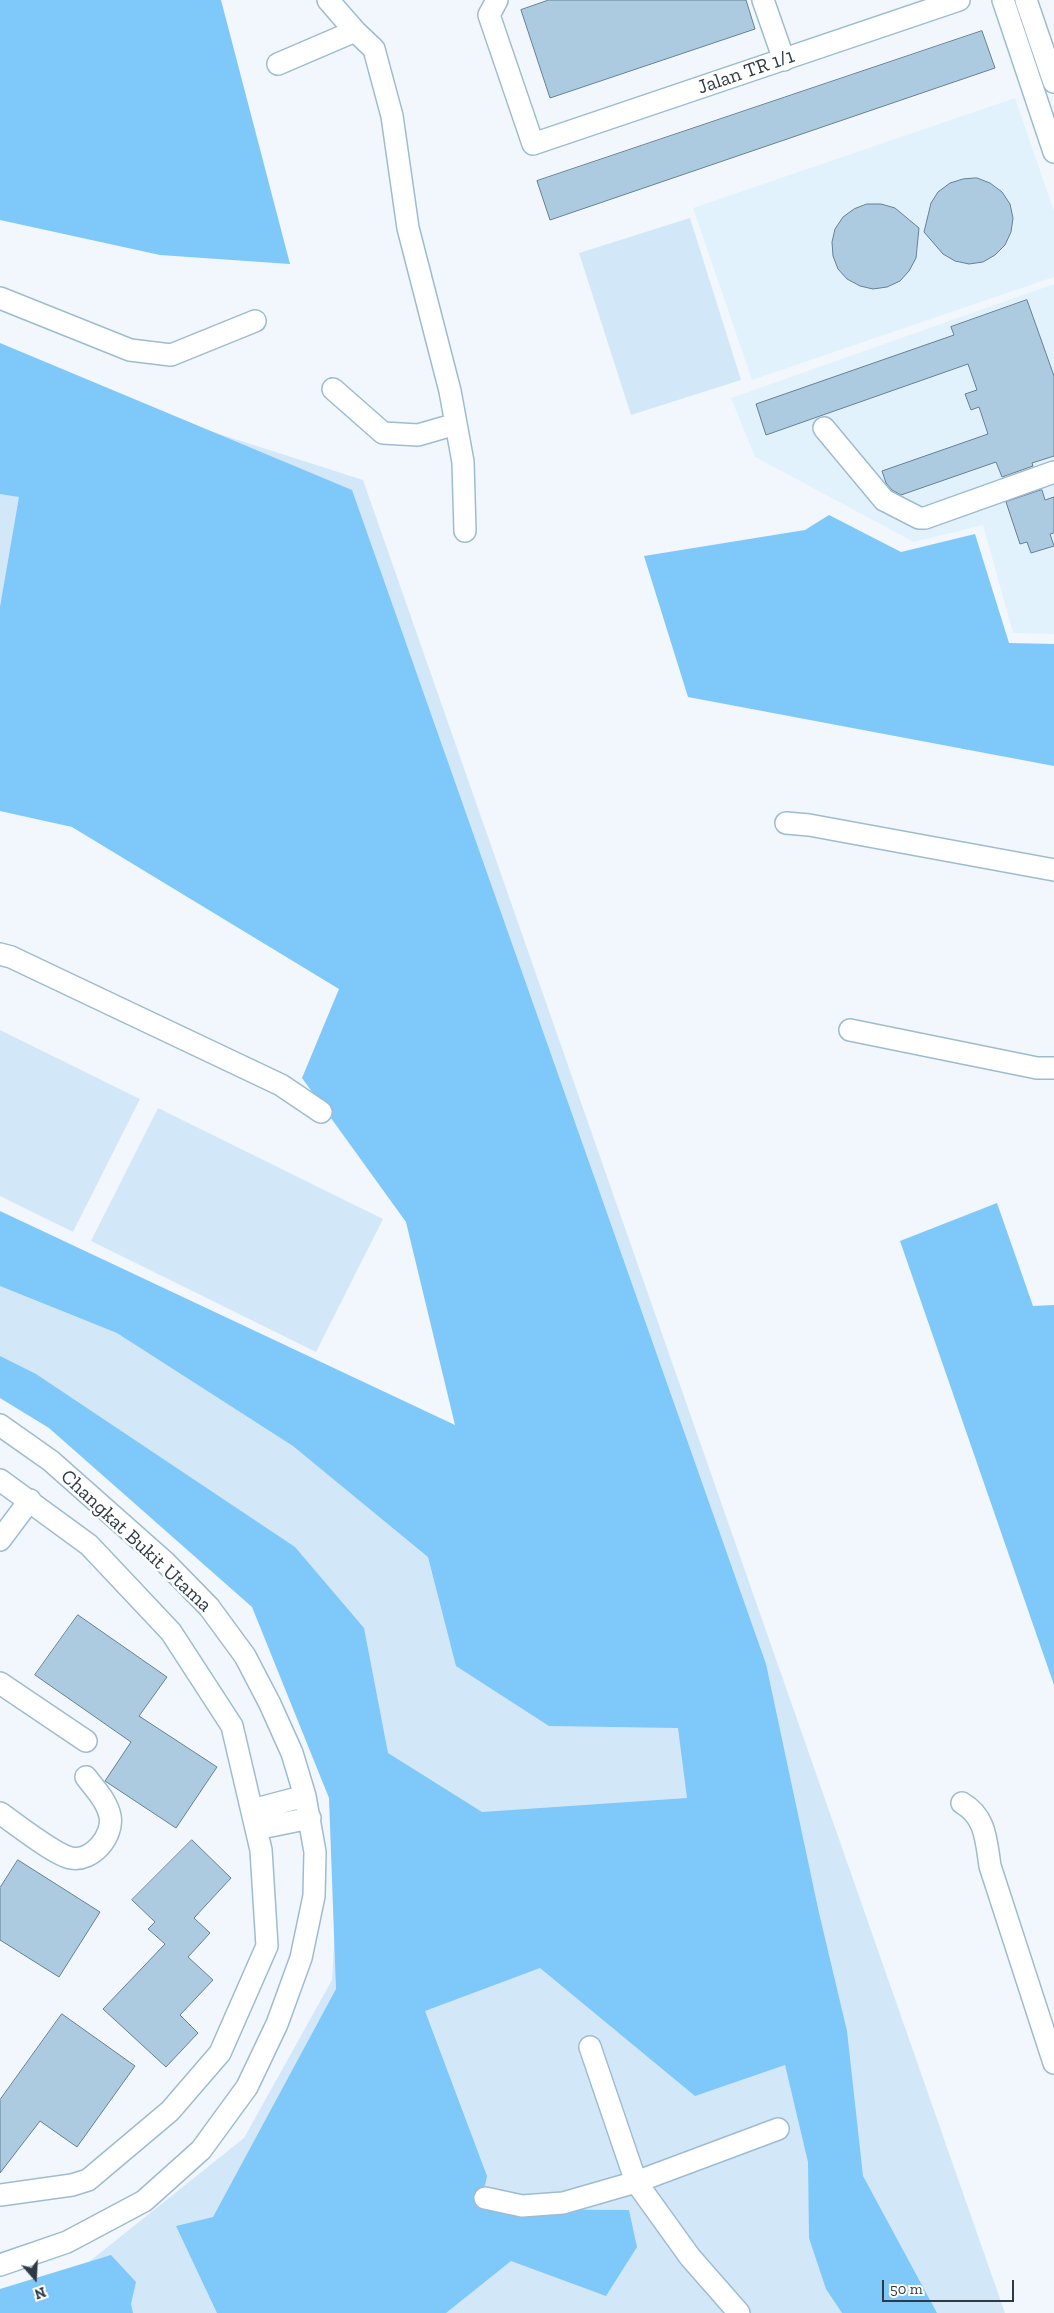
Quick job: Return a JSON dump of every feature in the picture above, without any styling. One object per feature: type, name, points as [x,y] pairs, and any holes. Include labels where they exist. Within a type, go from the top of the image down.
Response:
[{"type":"street","points":[[328,0],[355,32],[374,49],[392,116],[408,228],[450,392],[463,462],[465,531]]},
{"type":"street","name":"Jalan TR 1/1","points":[[497,0],[489,15],[533,144],[958,0]]},
{"type":"street","points":[[763,0],[784,60]]},
{"type":"street","points":[[1003,0],[1054,152]]},
{"type":"street","points":[[1026,0],[1054,82]]},
{"type":"street","points":[[278,64],[355,32]]},
{"type":"street","points":[[0,298],[130,350],[171,355],[255,322]]},
{"type":"street","points":[[332,389],[383,433],[418,435],[456,424]]},
{"type":"street","points":[[824,428],[884,500],[919,518],[926,518],[1054,472]]},
{"type":"street","points":[[786,823],[809,825],[1054,870]]},
{"type":"street","points":[[0,954],[11,957],[281,1085],[321,1112]]},
{"type":"street","points":[[850,1030],[1037,1068],[1054,1068]]},
{"type":"street","name":"Changkat Bukit Utama","points":[[0,1425],[51,1461],[165,1562],[209,1607],[244,1656],[270,1704],[292,1753],[305,1796],[315,1852],[314,1896],[301,1958],[277,2024],[247,2087],[201,2150],[144,2201],[67,2242],[0,2265]]},
{"type":"street","points":[[0,1480],[30,1500],[89,1545],[171,1632],[232,1726],[261,1850],[267,1946],[220,2053],[170,2111],[88,2180],[72,2186],[0,2195]]},
{"type":"street","points":[[0,1540],[30,1500]]},
{"type":"street","points":[[0,1683],[86,1741]]},
{"type":"street","points":[[0,1813],[63,1856],[80,1859],[96,1850],[109,1831],[110,1817],[106,1804],[86,1777]]},
{"type":"street","points":[[254,1819],[305,1796]]},
{"type":"street","points":[[962,1803],[974,1810],[984,1833],[990,1866],[1054,2063]]},
{"type":"street","points":[[254,1819],[310,1818]]},
{"type":"street","points":[[590,2047],[636,2182],[690,2257],[739,2313]]},
{"type":"street","points":[[485,2198],[522,2206],[563,2203],[636,2182],[778,2129]]},
{"type":"shaded area","points":[[0,0],[221,0],[290,264],[160,255],[0,220]]},
{"type":"shaded area","points":[[1015,98],[1054,211],[1054,277],[752,380],[693,208]]},
{"type":"shaded area","points":[[690,218],[741,380],[631,415],[579,253]]},
{"type":"shaded area","points":[[1054,284],[1054,634],[1013,633],[983,525],[914,542],[755,457],[731,398]]},
{"type":"shaded area","points":[[0,343],[352,490],[766,1664],[819,1913],[847,2031],[863,2176],[937,2313],[842,2313],[826,2289],[809,2238],[808,2162],[785,2065],[695,2096],[540,1968],[425,2011],[487,2176],[480,2209],[629,2210],[637,2247],[606,2296],[511,2261],[446,2313],[217,2313],[176,2226],[213,2217],[336,1989],[329,1798],[252,1607],[49,1428],[0,1398],[0,1356],[36,1374],[295,1547],[364,1628],[388,1753],[482,1812],[687,1798],[678,1728],[549,1726],[456,1666],[428,1557],[293,1446],[117,1333],[0,1286],[0,1211],[455,1425],[406,1222],[302,1078],[339,989],[72,827],[0,811],[0,607],[19,497],[0,494]]},
{"type":"shaded area","points":[[16,369],[363,480],[1005,2313],[80,2313],[65,2281],[244,2138],[332,1980],[343,1785],[258,1592],[0,1385],[0,1232],[461,1473],[513,1406],[378,987],[0,765],[0,487]]},
{"type":"shaded area","points":[[829,515],[901,552],[975,534],[1009,643],[1054,644],[1054,766],[688,697],[644,556],[805,530]]},
{"type":"shaded area","points":[[0,1030],[140,1099],[73,1232],[0,1196]]},
{"type":"shaded area","points":[[158,1108],[383,1219],[316,1352],[91,1241]]},
{"type":"shaded area","points":[[997,1203],[1033,1306],[1054,1305],[1054,1685],[900,1241]]},
{"type":"shaded area","points":[[111,2255],[136,2282],[131,2304],[133,2313],[0,2313],[0,2289]]},
{"type":"building","points":[[549,0],[746,0],[755,29],[550,98],[521,10]]},
{"type":"building","points":[[982,31],[995,68],[550,220],[537,181]]},
{"type":"building","points":[[977,178],[990,183],[1002,192],[1010,204],[1013,218],[1011,232],[1005,245],[995,255],[983,262],[969,264],[955,261],[943,254],[924,232],[931,203],[938,192],[950,183],[963,179]]},
{"type":"building","points":[[867,204],[881,204],[895,208],[919,228],[916,258],[909,271],[900,281],[887,287],[873,289],[860,286],[847,279],[838,269],[833,256],[832,242],[835,229],[843,217],[854,209]]},
{"type":"building","points":[[1027,300],[1054,376],[1054,456],[1032,463],[1033,466],[1002,477],[996,462],[901,495],[892,490],[886,483],[882,471],[988,434],[979,407],[971,410],[965,394],[977,390],[968,364],[766,435],[756,404],[954,335],[951,327]]},
{"type":"building","points":[[1042,490],[1045,500],[1054,497],[1054,533],[1050,534],[1054,546],[1031,553],[1027,542],[1020,544],[1006,502]]},
{"type":"building","points":[[78,1615],[167,1677],[139,1716],[217,1767],[176,1828],[105,1781],[131,1742],[35,1675]]},
{"type":"building","points":[[192,1840],[231,1878],[194,1918],[210,1933],[188,1957],[213,1980],[180,2015],[198,2033],[166,2067],[103,2009],[165,1944],[148,1929],[155,1922],[132,1900]]},
{"type":"building","points":[[18,1860],[100,1912],[59,1977],[0,1940],[0,1888]]},
{"type":"building","points":[[62,2014],[135,2066],[77,2147],[40,2121],[0,2173],[0,2100]]}]
